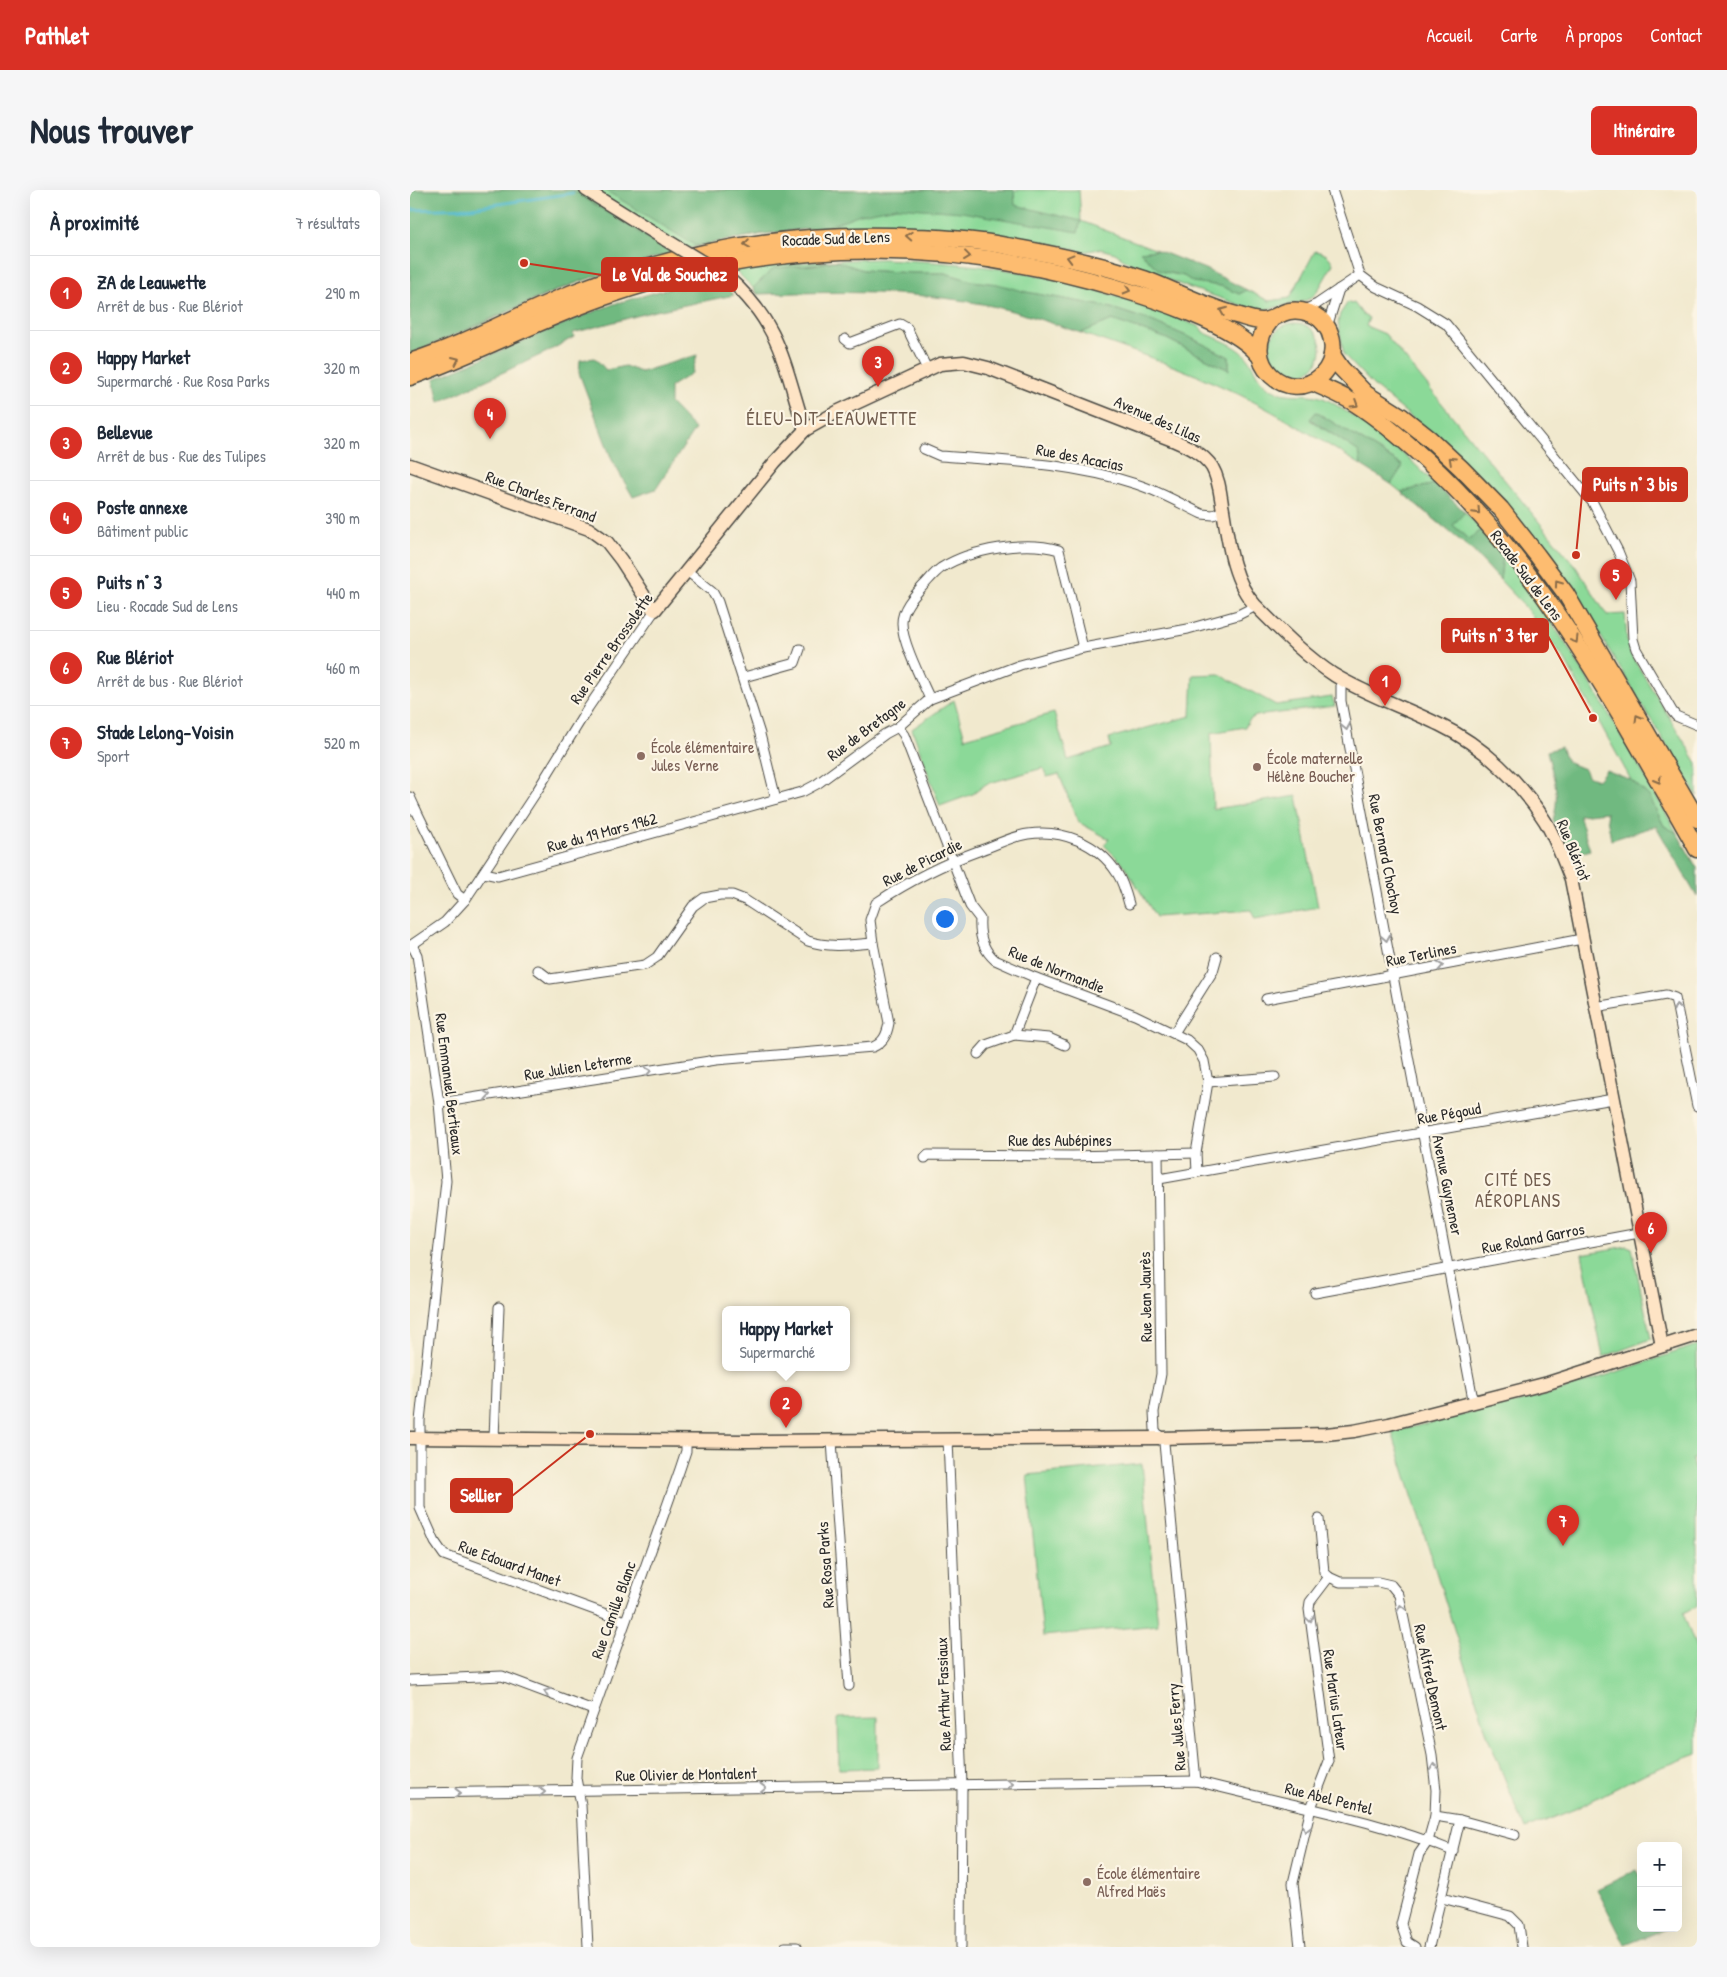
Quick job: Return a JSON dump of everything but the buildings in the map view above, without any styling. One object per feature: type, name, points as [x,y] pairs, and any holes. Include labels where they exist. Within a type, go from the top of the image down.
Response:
[{"type":"highway","name":"Rocade Sud de Lens","points":[[410,362],[435,354],[543,306],[608,280],[681,258],[726,247],[811,236],[878,235],[942,238],[1002,245],[1062,256],[1110,269],[1232,314],[1262,321],[1270,320]]},
{"type":"highway","name":"Rocade Sud de Lens","points":[[410,378],[441,367],[572,309],[612,294],[669,277],[703,268],[775,256],[865,250],[932,252],[994,259],[1080,277],[1143,295],[1174,307],[1228,331],[1250,344],[1258,354]]},
{"type":"highway","points":[[1302,311],[1316,317],[1327,327],[1333,345],[1332,355],[1322,375],[1312,382],[1298,385],[1285,384],[1272,377],[1263,367],[1258,354],[1258,341],[1262,329],[1270,320],[1285,312],[1302,311]]},
{"type":"highway","name":"Rocade Sud de Lens","points":[[1332,355],[1341,368],[1366,394],[1401,416],[1430,439],[1461,468],[1500,509],[1531,547],[1566,594],[1697,819]]},
{"type":"highway","name":"Rocade Sud de Lens","points":[[1312,382],[1355,403],[1396,433],[1444,477],[1514,555],[1571,634],[1697,849]]},
{"type":"street","points":[[586,190],[727,277],[749,298],[770,325],[788,368],[805,430]]},
{"type":"street","points":[[1332,190],[1360,275],[1376,286],[1417,306],[1446,324],[1593,503],[1618,551],[1630,581],[1633,639],[1636,649],[1672,711],[1684,720],[1697,725]]},
{"type":"street","points":[[1302,311],[1360,275]]},
{"type":"street","points":[[1327,327],[1339,289]]},
{"type":"street","points":[[844,339],[850,343],[900,324],[907,328],[927,369]]},
{"type":"street","name":"Avenue des Lilas","points":[[829,417],[927,369],[946,363],[974,364],[1176,441],[1198,452],[1211,466],[1219,480],[1223,511],[1238,578],[1245,593],[1310,658],[1341,679]]},
{"type":"street","points":[[797,402],[810,412],[829,417]]},
{"type":"street","name":"Rue Pierre Brossolette","points":[[411,946],[445,922],[465,900],[588,708],[655,610],[774,462],[805,430],[829,417]]},
{"type":"street","name":"Rue des Acacias","points":[[924,449],[940,456],[1057,464],[1106,475],[1139,485],[1202,514],[1213,515],[1223,511]]},
{"type":"street","name":"Rue Charles Ferrand","points":[[410,465],[589,529],[607,542],[655,610]]},
{"type":"street","points":[[930,699],[905,638],[902,623],[911,598],[940,569],[968,555],[997,547],[1049,547],[1059,550],[1083,648]]},
{"type":"street","points":[[687,571],[712,591],[718,602],[744,677],[776,799]]},
{"type":"street","name":"Rue de Bretagne","points":[[727,812],[802,792],[818,784],[885,734],[898,727],[930,699],[1020,665],[1083,648],[1182,630],[1238,615],[1256,606]]},
{"type":"street","points":[[744,677],[795,663],[800,649]]},
{"type":"street","name":"Rue Blériot","points":[[1341,679],[1453,732],[1476,747],[1517,784],[1545,821],[1553,837],[1571,879],[1662,1346]]},
{"type":"street","name":"Rue Bernard Chochoy","points":[[1341,679],[1341,701],[1393,975]]},
{"type":"street","name":"Rue de Normandie","points":[[898,727],[904,735],[970,906],[980,919],[979,932],[989,955],[1036,978],[1134,1016],[1187,1040],[1198,1050],[1204,1061],[1208,1082]]},
{"type":"street","points":[[410,797],[413,810],[457,894],[465,900]]},
{"type":"street","name":"Rue du 19 Mars 1962","points":[[484,873],[498,876],[727,812]]},
{"type":"street","name":"Rue de Picardie","points":[[721,1060],[874,1047],[880,1044],[887,1034],[889,1023],[870,920],[876,903],[952,861],[1026,834],[1050,832],[1074,837],[1092,847],[1105,858],[1124,886],[1129,904]]},
{"type":"street","points":[[538,970],[550,979],[644,965],[658,957],[693,906],[704,898],[720,895],[732,895],[745,900],[808,941],[831,946],[873,943]]},
{"type":"street","name":"Rue Terlines","points":[[1266,999],[1582,939]]},
{"type":"street","name":"Rue Emmanuel Bertieaux","points":[[411,946],[417,956],[439,1103],[446,1181],[414,1438]]},
{"type":"street","points":[[1174,1033],[1213,971],[1217,957]]},
{"type":"street","name":"Avenue Guynemer","points":[[1393,975],[1450,1269],[1472,1394],[1475,1401]]},
{"type":"street","points":[[1014,1035],[1036,978]]},
{"type":"street","points":[[1595,1007],[1666,994],[1675,998],[1697,1106]]},
{"type":"street","points":[[978,1054],[986,1045],[1014,1035],[1050,1038],[1065,1045]]},
{"type":"street","name":"Rue Julien Leterme","points":[[439,1103],[721,1060]]},
{"type":"street","points":[[1198,1172],[1196,1153],[1208,1082],[1275,1077]]},
{"type":"street","name":"Rue Pégoud","points":[[1159,1179],[1613,1099]]},
{"type":"street","name":"Rue des Aubépines","points":[[925,1158],[928,1154],[1072,1156],[1196,1153]]},
{"type":"street","name":"Rue Jean Jaurès","points":[[1158,1154],[1161,1374],[1154,1412],[1155,1430],[1160,1438]]},
{"type":"street","name":"Rue Roland Garros","points":[[1315,1293],[1639,1232]]},
{"type":"street","points":[[494,1439],[499,1307]]},
{"type":"street","points":[[414,1438],[832,1441],[1262,1437],[1354,1431],[1389,1424],[1548,1383],[1697,1335]]},
{"type":"street","name":"Rue Edouard Manet","points":[[414,1438],[420,1508],[435,1542],[444,1555],[625,1621]]},
{"type":"street","name":"Rue Jules Ferry","points":[[962,1784],[1196,1781],[1164,1443],[1160,1438]]},
{"type":"street","name":"Rue Arthur Fassiaux","points":[[948,1440],[962,1784],[961,1947]]},
{"type":"street","name":"Rue Camille Blanc","points":[[588,1947],[576,1758],[686,1451],[686,1441]]},
{"type":"street","name":"Rue Rosa Parks","points":[[832,1441],[849,1686]]},
{"type":"street","points":[[1319,1519],[1324,1572],[1329,1577]]},
{"type":"street","name":"Rue Marius Lateur","points":[[1300,1947],[1293,1883],[1311,1808],[1329,1761],[1309,1609],[1310,1602],[1329,1577]]},
{"type":"street","name":"Rue Alfred Demont","points":[[1329,1577],[1340,1582],[1378,1582],[1391,1585],[1398,1595],[1432,1755],[1436,1790],[1435,1816],[1428,1841],[1419,1854],[1401,1924],[1407,1942],[1416,1947]]},
{"type":"street","points":[[410,1680],[502,1676],[593,1710]]},
{"type":"street","name":"Rue Abel Pentel","points":[[1196,1781],[1311,1808],[1428,1841],[1453,1851]]},
{"type":"street","name":"Rue Olivier de Montalent","points":[[410,1793],[962,1784]]},
{"type":"street","points":[[1435,1816],[1460,1820],[1515,1835]]},
{"type":"street","points":[[1429,1947],[1460,1820]]},
{"type":"street","points":[[1442,1898],[1510,1916],[1518,1925],[1522,1947]]},
{"type":"street","points":[[785,1947],[797,1946]]},
{"type":"green space","points":[[410,190],[1079,190],[1081,221],[1157,250],[1140,252],[1160,271],[1184,276],[1193,282],[1221,286],[1239,294],[1247,290],[1269,301],[1290,298],[1315,251],[1326,255],[1333,264],[1317,292],[1311,298],[1302,302],[1262,310],[1249,308],[1182,285],[1134,266],[1115,253],[1100,249],[1082,252],[1053,244],[995,235],[972,228],[849,227],[808,229],[725,241],[644,260],[568,286],[465,332]]},
{"type":"green space","points":[[410,190],[572,190],[672,253],[555,291],[410,354]]},
{"type":"green space","points":[[605,190],[1014,190],[1015,205],[1081,221],[1078,232],[962,212],[897,207],[860,214],[826,227],[762,234],[696,246]]},
{"type":"green space","points":[[1157,250],[1205,269],[1247,290],[1239,294],[1221,286],[1193,282],[1184,276],[1160,271],[1140,252]]},
{"type":"green space","points":[[883,259],[980,266],[1047,277],[1125,299],[1200,327],[1203,332],[1242,352],[1266,386],[1284,394],[1317,396],[1330,402],[1386,439],[1435,484],[1401,492],[1391,484],[1402,465],[1316,412],[1310,420],[1360,452],[1361,465],[1281,417],[1232,391],[1176,367],[1081,333],[1112,320],[1165,338],[1229,370],[1229,357],[1149,320],[1108,307],[1026,292],[997,284],[972,281],[945,273],[863,270],[835,261],[814,265],[774,268],[753,288],[735,270],[809,262]]},
{"type":"green space","points":[[835,261],[863,270],[945,273],[972,281],[997,284],[1026,292],[1108,307],[1149,320],[1229,357],[1229,370],[1165,338],[1112,320],[1081,333],[1027,315],[945,298],[864,293],[757,294],[753,288],[774,268],[814,265]]},
{"type":"green space","points":[[712,276],[734,295],[651,312],[573,333],[574,337],[547,352],[439,402],[434,379],[614,304]]},
{"type":"green space","points":[[1348,302],[1354,303],[1363,315],[1369,318],[1366,326],[1385,334],[1576,567],[1607,615],[1625,614],[1630,653],[1697,763],[1697,796],[1585,610],[1555,568],[1411,417],[1374,386],[1344,355],[1338,323],[1340,314]]},
{"type":"green space","points":[[1295,323],[1309,327],[1317,335],[1321,349],[1317,363],[1309,371],[1295,375],[1281,371],[1273,363],[1269,349],[1273,335],[1281,327]]},
{"type":"green space","points":[[697,355],[692,373],[670,387],[670,403],[695,429],[656,489],[633,497],[612,460],[579,373],[580,360],[595,358],[606,370],[625,366],[641,372]]},
{"type":"green space","points":[[1316,412],[1403,466],[1391,484],[1361,465],[1359,452],[1310,419]]},
{"type":"green space","points":[[1435,484],[1465,512],[1453,525],[1468,539],[1482,530],[1503,556],[1500,580],[1473,551],[1401,492]]},
{"type":"green space","points":[[1465,512],[1482,530],[1468,539],[1452,524]]},
{"type":"green space","points":[[1503,556],[1574,656],[1677,833],[1664,826],[1649,796],[1631,780],[1565,660],[1522,603],[1500,580]]},
{"type":"green space","points":[[1219,674],[1276,705],[1332,697],[1335,706],[1256,716],[1249,720],[1245,727],[1211,733],[1213,809],[1297,796],[1318,907],[1255,919],[1251,910],[1156,917],[1124,865],[1104,845],[1109,839],[1078,822],[1059,774],[1047,777],[1043,768],[986,784],[973,794],[940,806],[912,729],[954,700],[965,738],[1054,713],[1068,760],[1111,747],[1109,738],[1191,716],[1193,675]]},
{"type":"green space","points":[[1561,747],[1567,762],[1584,769],[1587,776],[1598,780],[1606,770],[1631,780],[1649,796],[1664,826],[1677,833],[1697,868],[1697,897],[1656,826],[1611,840],[1606,812],[1579,815],[1590,850],[1571,857],[1553,820],[1556,793],[1547,751]]},
{"type":"green space","points":[[1627,1246],[1632,1248],[1651,1339],[1603,1357],[1582,1254]]},
{"type":"green space","points":[[1697,1345],[1697,1457],[1692,1459],[1697,1487],[1697,1606],[1683,1613],[1697,1651],[1697,1754],[1646,1773],[1575,1809],[1525,1829],[1488,1737],[1392,1432],[1551,1394]]},
{"type":"green space","points":[[1142,1464],[1158,1625],[1043,1636],[1027,1475]]},
{"type":"green space","points":[[878,1717],[878,1768],[839,1769],[838,1718]]},
{"type":"green space","points":[[1637,1870],[1637,1932],[1658,1932],[1625,1945],[1597,1889]]},
{"type":"waterway","points":[[410,210],[471,208],[573,193]]},
{"type":"place","name":"Le Val de Souchez","points":[[524,263]]},
{"type":"place","name":"Bellevue","points":[[878,387]]},
{"type":"place","name":"Poste annexe","points":[[490,439]]},
{"type":"place","name":"Puits n° 3 bis","points":[[1576,555]]},
{"type":"place","name":"Puits n° 3","points":[[1616,600]]},
{"type":"place","name":"ZA de Leauwette","points":[[1385,706]]},
{"type":"place","name":"Puits n° 3 ter","points":[[1593,718]]},
{"type":"place","name":"École élémentaire Jules Verne","points":[[641,756]]},
{"type":"place","name":"École maternelle Hélène Boucher","points":[[1257,767]]},
{"type":"place","name":"Rue Blériot","points":[[1651,1253]]},
{"type":"place","name":"Happy Market","points":[[786,1428]]},
{"type":"place","name":"Sellier","points":[[590,1434]]},
{"type":"place","name":"Stade Lelong-Voisin","points":[[1563,1546]]},
{"type":"place","name":"École élémentaire Alfred Maës","points":[[1087,1882]]},
{"type":"district","name":"ÉLEU-DIT-LEAUWETTE","points":[[832,418]]},
{"type":"district","name":"CITÉ DES AÉROPLANS","points":[[1518,1190]]}]
